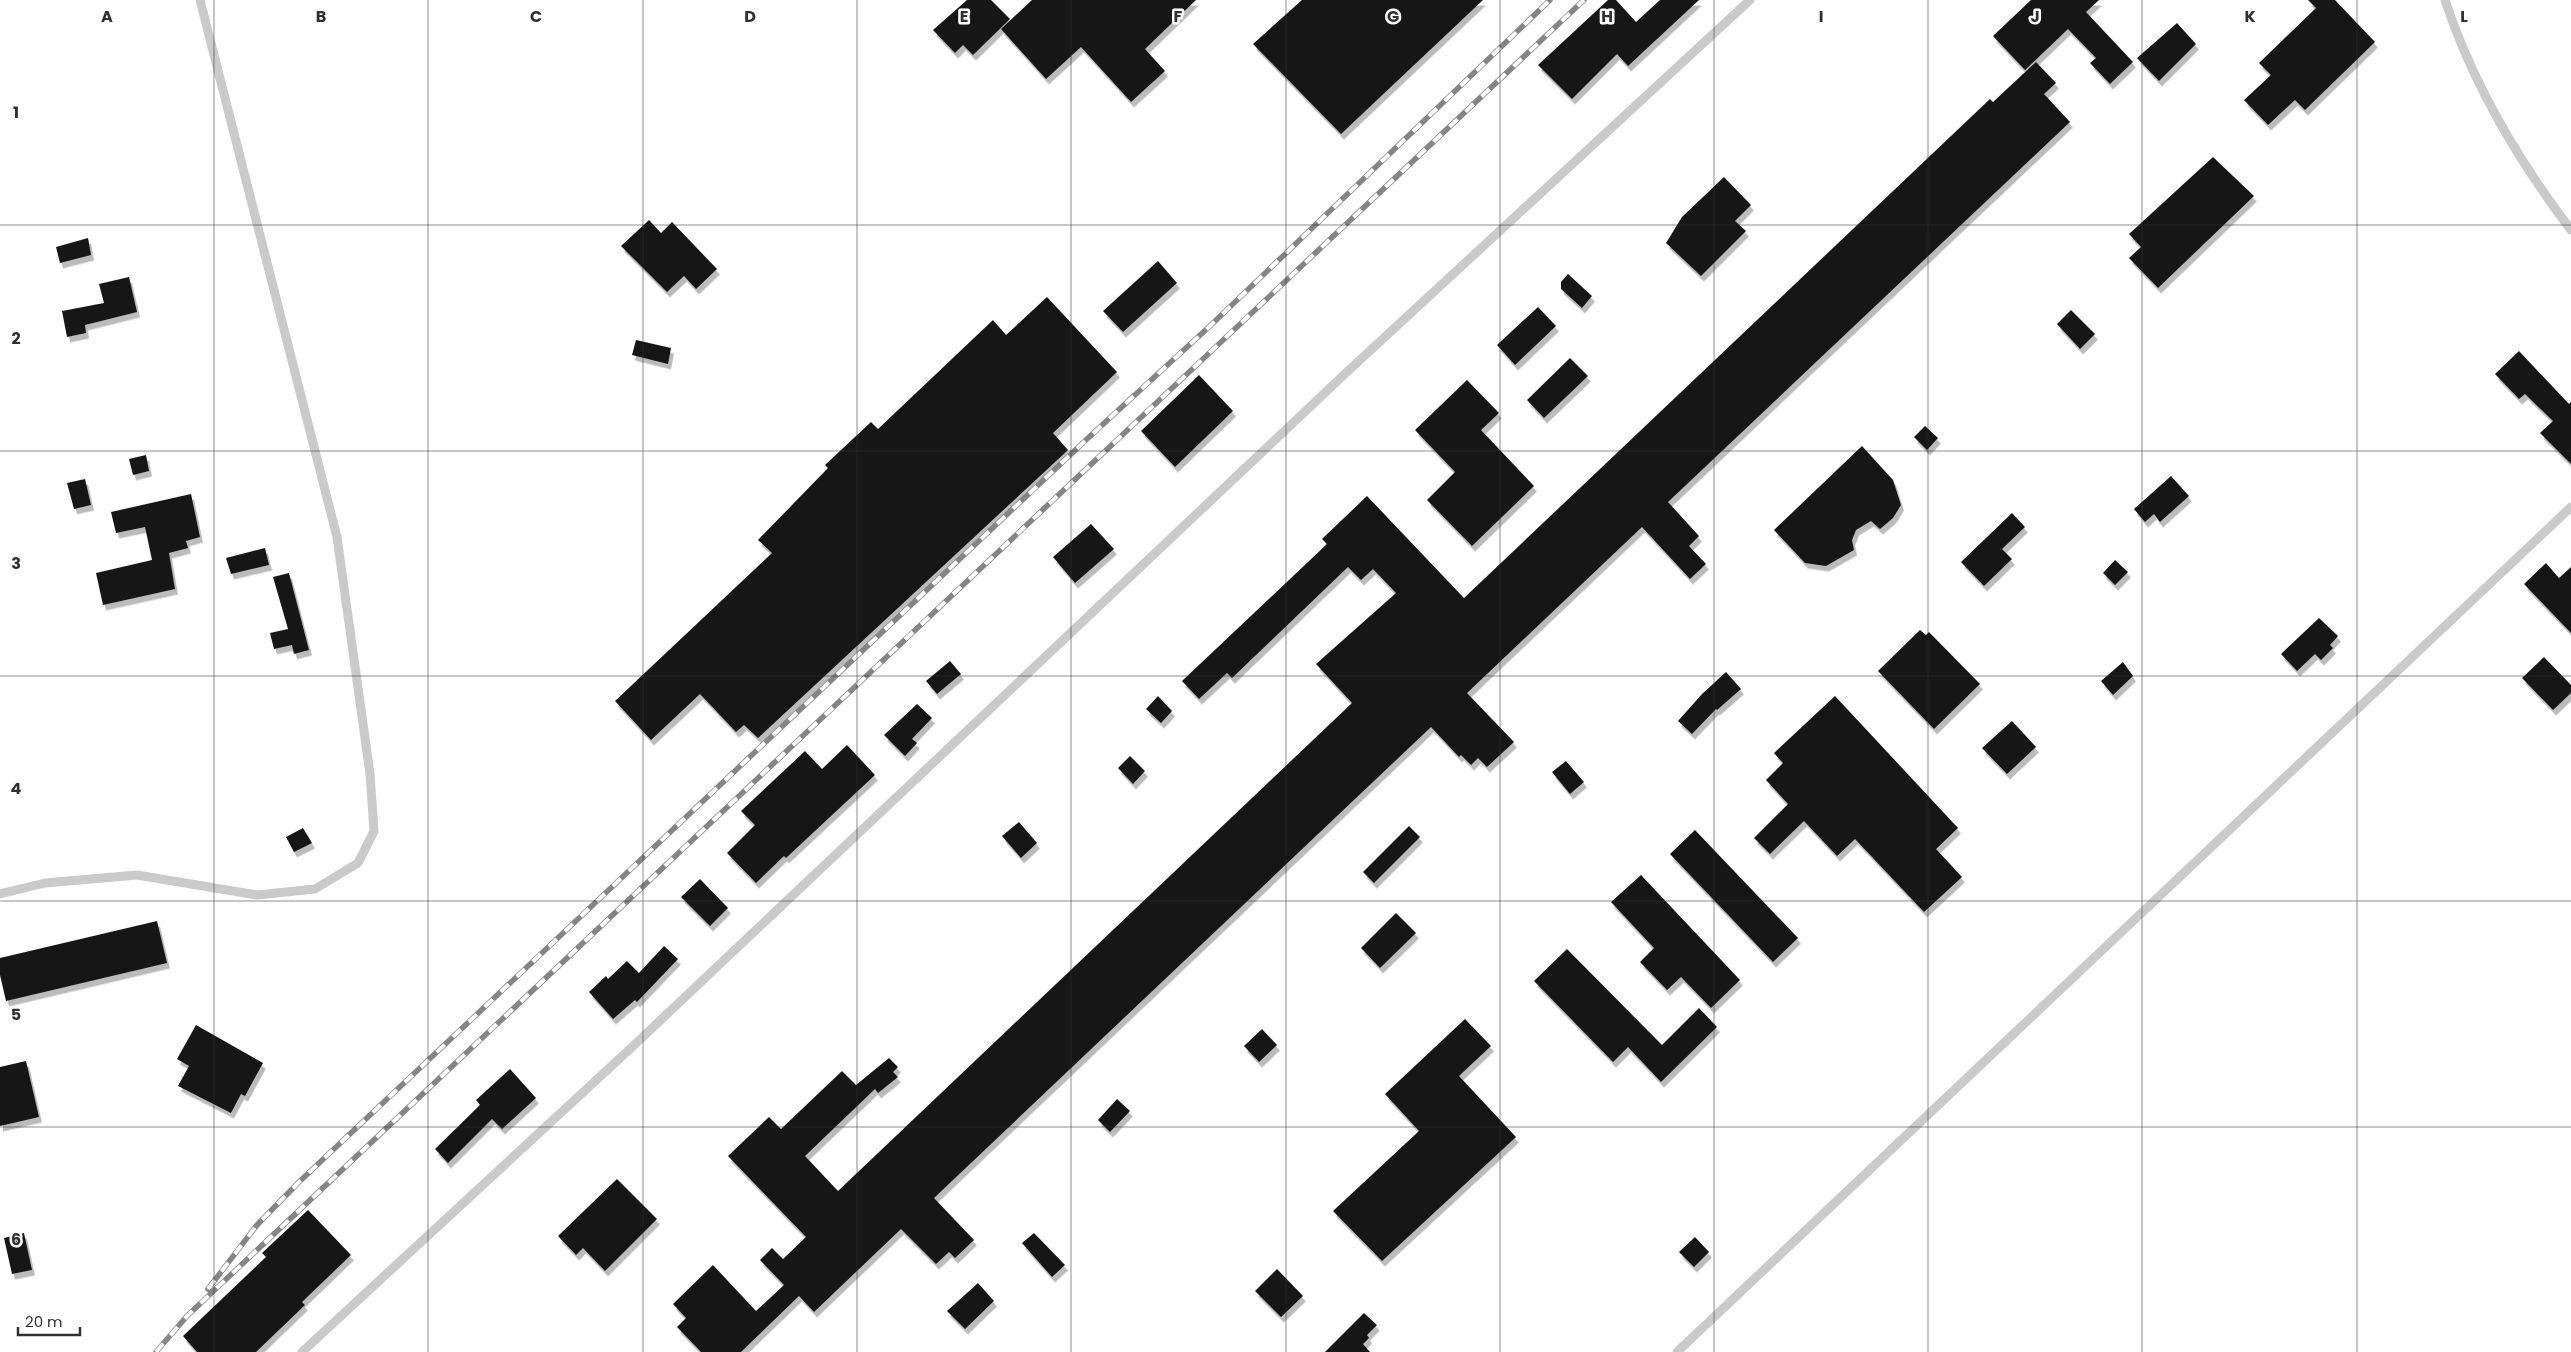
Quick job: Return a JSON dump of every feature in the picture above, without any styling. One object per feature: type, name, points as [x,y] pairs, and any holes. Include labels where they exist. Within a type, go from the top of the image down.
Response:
[{"type":"lane","points":[[0,894],[45,883],[137,875],[257,895],[315,889],[358,863],[374,831],[370,774],[337,537],[200,0]]},
{"type":"lane","points":[[302,1352],[631,1048],[1348,371],[1750,0]]},
{"type":"lane","points":[[2445,0],[2456,34],[2493,114],[2548,200],[2571,230]]},
{"type":"lane","points":[[1678,1352],[2571,507]]},
{"type":"building","points":[[967,0],[991,0],[1010,19],[973,55],[963,45],[955,53],[933,30]]},
{"type":"building","points":[[1032,0],[1196,0],[1145,49],[1165,71],[1131,102],[1081,47],[1046,79],[1001,29]]},
{"type":"building","points":[[1302,0],[1483,0],[1341,134],[1253,44]]},
{"type":"building","points":[[1608,0],[1616,0],[1636,22],[1660,0],[1699,0],[1628,66],[1617,54],[1572,99],[1538,65]]},
{"type":"building","points":[[2031,0],[2099,0],[2086,12],[2133,62],[2110,84],[2090,63],[2096,58],[2068,29],[2025,70],[1993,36]]},
{"type":"building","points":[[2308,0],[2335,0],[2375,42],[2305,110],[2295,100],[2268,125],[2244,100],[2271,75],[2259,63],[2316,8]]},
{"type":"building","points":[[2177,23],[2196,44],[2159,81],[2137,58]]},
{"type":"building","points":[[2036,62],[2056,83],[2044,94],[2070,122],[1668,502],[1699,536],[1689,546],[1706,564],[1690,579],[1642,527],[1467,693],[1514,742],[1487,767],[1478,758],[1471,765],[1461,755],[1459,757],[1431,727],[934,1198],[974,1240],[955,1258],[949,1252],[936,1264],[901,1229],[814,1312],[799,1296],[741,1352],[701,1352],[677,1327],[686,1318],[673,1304],[713,1265],[756,1311],[784,1285],[760,1260],[772,1248],[783,1259],[806,1237],[728,1156],[769,1117],[781,1129],[842,1071],[856,1085],[889,1058],[898,1067],[893,1072],[898,1077],[878,1093],[875,1089],[805,1156],[838,1191],[1352,703],[1316,664],[1396,593],[1373,569],[1361,580],[1348,567],[1232,678],[1227,673],[1199,699],[1182,681],[1327,544],[1322,539],[1367,496],[1464,598],[1990,99],[1993,102]]},
{"type":"building","points":[[2213,157],[2254,196],[2158,288],[2129,258],[2141,247],[2129,234]]},
{"type":"building","points":[[1724,177],[1751,205],[1735,221],[1746,231],[1701,276],[1666,243],[1682,217]]},
{"type":"building","points":[[649,220],[661,233],[672,222],[717,269],[696,289],[684,276],[667,292],[621,246]]},
{"type":"building","points":[[88,238],[91,255],[60,263],[56,247]]},
{"type":"building","points":[[1158,261],[1177,283],[1123,332],[1103,311]]},
{"type":"building","points":[[1568,274],[1592,296],[1582,308],[1561,289],[1561,282]]},
{"type":"building","points":[[129,277],[137,312],[85,325],[86,333],[67,337],[62,311],[104,303],[99,284]]},
{"type":"building","points":[[1047,297],[1117,372],[1053,433],[1068,450],[758,738],[744,725],[736,732],[700,694],[651,740],[615,701],[772,553],[758,540],[828,468],[825,465],[871,422],[878,429],[993,320],[1006,335]]},
{"type":"building","points":[[1538,307],[1556,326],[1515,365],[1497,345]]},
{"type":"building","points":[[2071,310],[2095,334],[2080,349],[2057,324]]},
{"type":"building","points":[[636,340],[671,348],[668,364],[632,355]]},
{"type":"building","points":[[2519,351],[2569,404],[2571,402],[2571,464],[2540,433],[2553,421],[2525,394],[2519,399],[2495,374]]},
{"type":"building","points":[[1570,358],[1588,376],[1544,418],[1527,400]]},
{"type":"building","points":[[1199,375],[1233,411],[1175,467],[1141,431]]},
{"type":"building","points":[[1467,380],[1499,413],[1481,430],[1534,486],[1472,546],[1427,500],[1455,472],[1415,430]]},
{"type":"building","points":[[1925,426],[1938,438],[1927,450],[1914,437]]},
{"type":"building","points":[[1862,446],[1893,480],[1901,505],[1893,518],[1880,529],[1871,521],[1856,530],[1852,540],[1854,550],[1826,566],[1805,563],[1774,530]]},
{"type":"building","points":[[146,455],[149,471],[133,475],[129,459]]},
{"type":"building","points":[[2171,476],[2189,496],[2160,522],[2154,514],[2145,522],[2134,509]]},
{"type":"building","points":[[85,479],[91,505],[74,509],[67,483]]},
{"type":"building","points":[[191,494],[200,537],[186,541],[188,548],[169,553],[175,589],[103,605],[96,573],[152,560],[145,527],[116,533],[111,512]]},
{"type":"building","points":[[2012,513],[2025,527],[2002,549],[2012,559],[1984,586],[1961,562]]},
{"type":"building","points":[[1091,524],[1114,549],[1075,583],[1053,557]]},
{"type":"building","points":[[265,548],[269,565],[231,574],[226,558]]},
{"type":"building","points":[[2115,560],[2128,572],[2115,585],[2103,573]]},
{"type":"building","points":[[2546,563],[2559,578],[2571,567],[2571,633],[2524,584]]},
{"type":"building","points":[[289,573],[309,650],[294,654],[292,645],[274,649],[270,633],[288,629],[273,577]]},
{"type":"building","points":[[2319,618],[2338,636],[2330,645],[2333,648],[2321,660],[2315,654],[2297,671],[2281,654]]},
{"type":"building","points":[[1920,630],[1926,635],[1929,632],[1980,684],[1934,729],[1878,671]]},
{"type":"building","points":[[2544,657],[2571,685],[2571,693],[2553,710],[2522,678]]},
{"type":"building","points":[[950,661],[961,674],[937,694],[926,681]]},
{"type":"building","points":[[2123,662],[2133,676],[2113,695],[2101,681]]},
{"type":"building","points":[[1726,672],[1741,689],[1716,709],[1692,734],[1678,721],[1702,694]]},
{"type":"building","points":[[1158,696],[1172,711],[1161,723],[1146,709]]},
{"type":"building","points":[[1835,696],[1958,828],[1936,849],[1962,877],[1924,912],[1855,839],[1837,856],[1804,821],[1770,854],[1754,838],[1788,804],[1766,780],[1783,763],[1774,753]]},
{"type":"building","points":[[917,704],[932,718],[912,739],[917,743],[905,756],[884,735]]},
{"type":"building","points":[[2012,721],[2036,747],[2007,774],[1982,748]]},
{"type":"building","points":[[847,745],[875,775],[786,858],[784,856],[756,883],[727,853],[755,825],[741,811],[805,751],[822,769]]},
{"type":"building","points":[[1130,756],[1145,771],[1133,784],[1118,768]]},
{"type":"building","points":[[1566,761],[1584,782],[1570,794],[1552,772]]},
{"type":"building","points":[[1019,822],[1037,843],[1021,858],[1002,836]]},
{"type":"building","points":[[1409,826],[1420,837],[1374,883],[1363,872]]},
{"type":"building","points":[[303,828],[312,843],[294,852],[286,837]]},
{"type":"building","points":[[1695,830],[1798,938],[1773,962],[1670,854]]},
{"type":"building","points":[[1641,875],[1740,980],[1711,1008],[1681,977],[1667,990],[1640,962],[1654,948],[1611,902]]},
{"type":"building","points":[[700,879],[728,908],[710,926],[681,897]]},
{"type":"building","points":[[1396,913],[1416,933],[1380,968],[1361,948]]},
{"type":"building","points":[[157,921],[167,963],[6,1001],[0,975],[0,958]]},
{"type":"building","points":[[664,946],[678,959],[637,1002],[635,1000],[613,1019],[589,992],[606,976],[608,979],[627,961],[639,973]]},
{"type":"building","points":[[1567,949],[1662,1045],[1699,1008],[1717,1027],[1661,1082],[1628,1047],[1613,1062],[1534,981]]},
{"type":"building","points":[[1465,1019],[1491,1046],[1459,1076],[1516,1137],[1382,1261],[1333,1211],[1419,1131],[1385,1094]]},
{"type":"building","points":[[196,1025],[263,1063],[245,1096],[241,1094],[231,1113],[178,1086],[189,1066],[177,1059]]},
{"type":"building","points":[[1262,1029],[1277,1045],[1259,1062],[1244,1046]]},
{"type":"building","points":[[26,1061],[39,1117],[0,1126],[0,1067]]},
{"type":"building","points":[[510,1069],[536,1098],[502,1129],[492,1119],[448,1163],[435,1149],[480,1105],[476,1100]]},
{"type":"building","points":[[1117,1099],[1130,1111],[1110,1132],[1098,1120]]},
{"type":"building","points":[[617,1179],[657,1219],[605,1271],[583,1248],[576,1255],[558,1236]]},
{"type":"building","points":[[308,1210],[351,1255],[302,1302],[305,1305],[256,1352],[197,1352],[183,1336],[266,1257],[262,1253]]},
{"type":"building","points":[[24,1233],[32,1270],[12,1274],[4,1238]]},
{"type":"building","points":[[1034,1233],[1065,1265],[1052,1277],[1022,1243]]},
{"type":"building","points":[[1695,1237],[1709,1252],[1694,1267],[1679,1252]]},
{"type":"building","points":[[1277,1269],[1303,1296],[1281,1317],[1255,1291]]},
{"type":"building","points":[[978,1283],[994,1301],[965,1329],[947,1311]]},
{"type":"building","points":[[1364,1313],[1377,1325],[1367,1335],[1369,1338],[1363,1344],[1370,1352],[1325,1352]]},
{"type":"railway","points":[[208,1289],[257,1225],[299,1182],[1087,439],[1211,325],[1550,0]]},
{"type":"railway","points":[[156,1352],[187,1316],[1584,0]]}]
